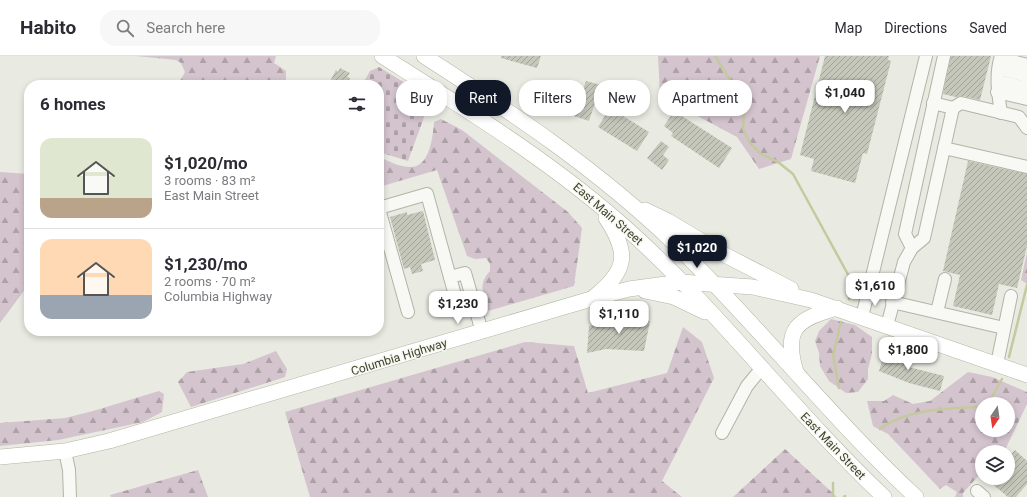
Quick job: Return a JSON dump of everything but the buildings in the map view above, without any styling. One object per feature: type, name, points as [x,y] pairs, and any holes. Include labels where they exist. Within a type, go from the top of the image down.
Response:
[{"type":"main road","name":"East Main Street","points":[[382,56],[546,163],[633,234],[681,282],[832,445],[884,497]]},
{"type":"main road","name":"East Main Street","points":[[424,56],[462,80]]},
{"type":"main road","name":"East Main Street","points":[[511,112],[573,156],[631,203],[675,244],[713,283],[848,430],[916,497]]},
{"type":"main road","points":[[496,129],[506,116]]},
{"type":"main road","points":[[591,299],[614,279],[622,258],[621,246],[617,235],[595,202]]},
{"type":"main road","points":[[631,203],[668,221],[725,255],[811,300]]},
{"type":"main road","name":"Columbia Highway","points":[[0,457],[65,451],[150,430],[591,299],[629,289],[681,282],[713,283],[753,287],[811,300],[1027,375]]},
{"type":"main road","points":[[629,289],[672,296],[713,316]]},
{"type":"main road","points":[[797,374],[791,350],[795,331],[802,322],[812,315],[837,308]]},
{"type":"lane","points":[[862,317],[926,56]]},
{"type":"lane","points":[[912,248],[905,234],[944,56]]},
{"type":"lane","points":[[999,71],[1027,65]]},
{"type":"lane","points":[[999,71],[1027,76]]},
{"type":"lane","points":[[999,71],[1027,88]]},
{"type":"lane","points":[[999,71],[1027,99]]},
{"type":"lane","points":[[999,71],[1001,112]]},
{"type":"lane","points":[[933,104],[953,108],[961,103],[1001,112],[1019,117],[1027,128]]},
{"type":"lane","points":[[887,326],[892,302],[904,262],[912,248],[924,238],[953,108]]},
{"type":"lane","points":[[944,148],[1027,167]]},
{"type":"lane","points":[[918,170],[938,174]]},
{"type":"lane","points":[[384,207],[427,194],[456,299]]},
{"type":"lane","points":[[384,226],[408,312]]},
{"type":"lane","points":[[450,277],[465,273],[482,332]]},
{"type":"lane","points":[[937,312],[946,279]]},
{"type":"lane","points":[[997,364],[1011,296]]},
{"type":"lane","points":[[892,302],[1004,328]]},
{"type":"lane","points":[[722,433],[747,386],[761,369]]},
{"type":"lane","points":[[65,451],[69,470],[70,497]]},
{"type":"green space","points":[[136,56],[276,56],[274,63],[286,71],[286,80],[181,80],[185,72],[181,63],[176,60]]},
{"type":"green space","points":[[658,56],[820,56],[791,159],[759,169],[737,137],[698,116],[752,116],[752,80],[659,80]]},
{"type":"green space","points":[[379,67],[400,80],[396,80],[396,116],[424,116],[408,161],[384,154],[384,80],[365,80],[370,71]]},
{"type":"green space","points":[[441,119],[462,130],[568,212],[582,228],[574,286],[488,311],[483,295],[483,286],[486,276],[490,271],[490,264],[486,258],[475,259],[467,256],[437,170],[384,186],[384,159],[408,167],[418,165],[427,156],[433,134],[434,122]]},
{"type":"green space","points":[[0,172],[24,174],[24,291],[0,323]]},
{"type":"green space","points":[[1027,252],[1027,284],[1021,280]]},
{"type":"green space","points":[[831,319],[855,325],[872,337],[872,354],[868,369],[868,379],[858,392],[846,393],[829,381],[820,366],[819,353],[815,341],[819,331]]},
{"type":"green space","points":[[683,327],[702,342],[714,378],[662,481],[682,497],[310,497],[285,412],[525,342],[574,346],[588,393],[667,373]]},
{"type":"green space","points":[[276,351],[287,369],[285,377],[191,407],[178,382],[187,372],[243,364]]},
{"type":"green space","points":[[968,372],[992,377],[1027,392],[1027,404],[1015,429],[1015,397],[975,397],[975,437],[1011,437],[1007,445],[975,445],[975,480],[963,493],[963,497],[955,497],[957,492],[946,485],[940,489],[888,434],[873,426],[867,401],[884,401],[893,395],[913,404],[930,401]]},
{"type":"green space","points":[[159,391],[164,394],[162,412],[143,422],[58,440],[0,446],[0,423],[65,418]]},
{"type":"green space","points":[[785,449],[837,497],[733,497]]},
{"type":"green space","points":[[198,470],[208,497],[111,497],[110,495]]},
{"type":"waterway","points":[[715,56],[741,97],[744,111],[743,129],[750,143],[761,154],[778,162],[793,174],[851,280],[852,291],[849,299]]},
{"type":"waterway","points":[[1009,357],[1027,285]]},
{"type":"waterway","points":[[839,388],[833,355],[841,322]]},
{"type":"waterway","points":[[992,397],[1002,379]]},
{"type":"waterway","points":[[880,429],[902,417],[915,414],[943,409],[975,407]]},
{"type":"waterway","points":[[833,483],[833,497]]}]
